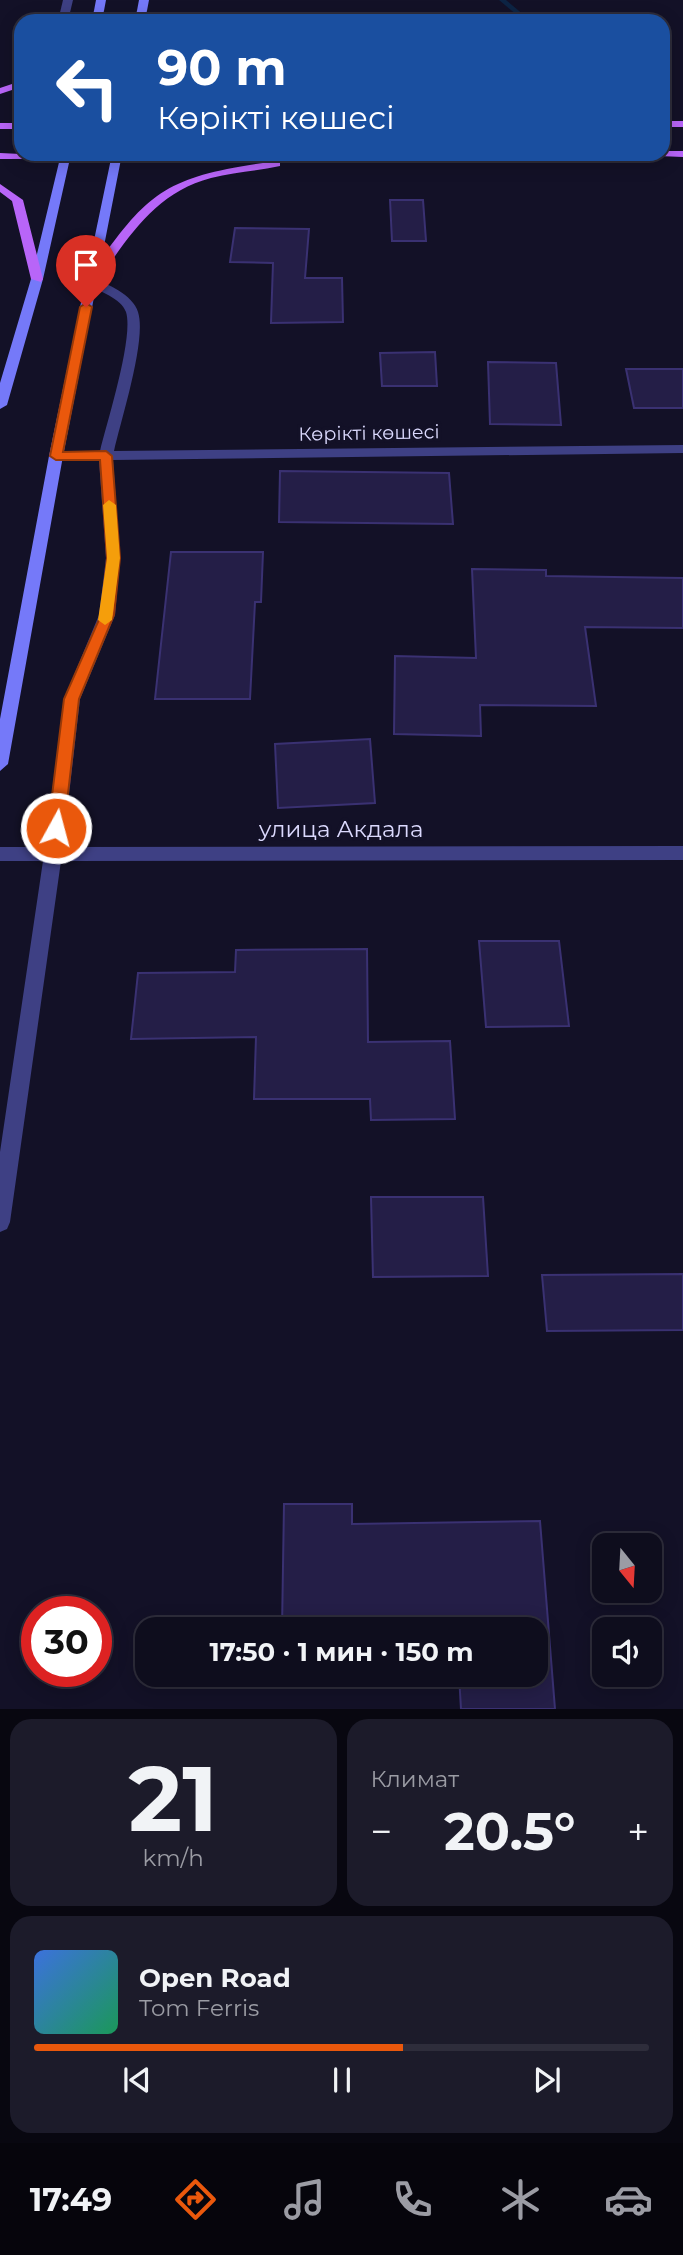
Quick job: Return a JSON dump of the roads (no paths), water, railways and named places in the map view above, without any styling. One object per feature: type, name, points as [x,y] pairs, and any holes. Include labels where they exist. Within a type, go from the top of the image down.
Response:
[{"type":"main road","points":[[0,405],[37,279],[65,161]]},
{"type":"main road","points":[[0,764],[56,456],[116,161]]},
{"type":"main road","points":[[91,282],[150,204],[178,186],[251,168],[303,161]]},
{"type":"main road","points":[[0,187],[17,200],[37,279]]},
{"type":"street","points":[[0,1222],[53,854],[72,699],[107,615],[113,558],[106,456],[134,334],[132,311],[122,298],[91,282]]},
{"type":"street","name":"Көрікті көшесі","points":[[56,456],[683,449]]},
{"type":"street","name":"улица Акдала","points":[[0,854],[683,853]]},
{"type":"waterway","points":[[502,0],[519,14]]}]
